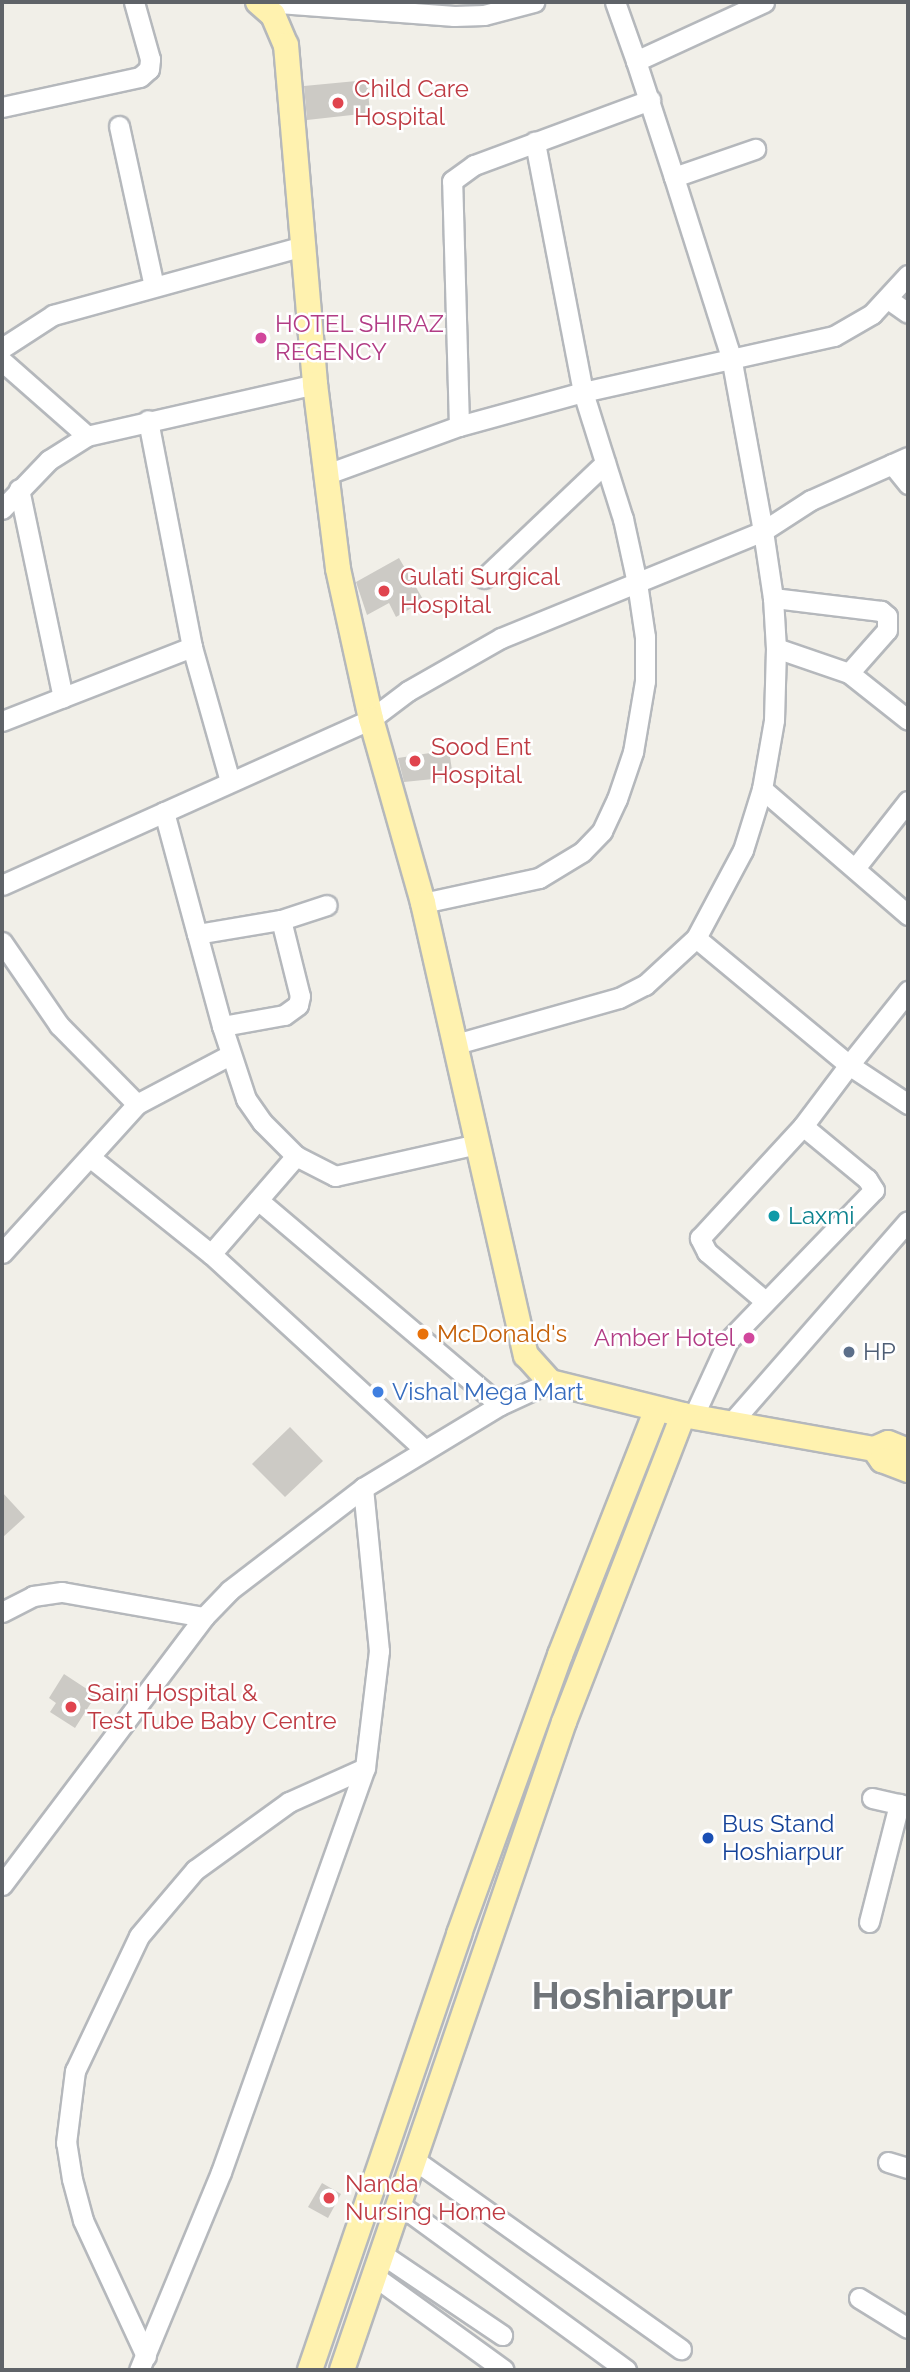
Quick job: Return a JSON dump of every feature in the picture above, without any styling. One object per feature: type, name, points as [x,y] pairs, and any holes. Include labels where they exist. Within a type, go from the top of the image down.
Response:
[{"type":"main road","points":[[258,2],[273,15],[286,46],[315,384],[338,569],[371,719],[423,903],[520,1337],[536,1369],[550,1382],[688,1415],[874,1449],[888,1443],[908,1451]]},
{"type":"main road","points":[[310,2370],[459,1934],[598,1559],[657,1409]]},
{"type":"main road","points":[[346,2368],[378,2265],[416,2161],[564,1722],[622,1568],[688,1415]]},
{"type":"main road","points":[[874,1449],[882,1460],[908,1470]]},
{"type":"main road","points":[[598,1559],[622,1568]]},
{"type":"street","points":[[2,107],[139,77],[149,69],[150,59],[134,2]]},
{"type":"street","points":[[265,2],[454,16],[484,15],[534,2]]},
{"type":"street","points":[[456,1044],[619,998],[645,985],[696,938],[743,850],[762,789],[774,720],[776,649],[773,598],[731,357],[650,100],[615,2]]},
{"type":"street","points":[[636,61],[764,2]]},
{"type":"street","points":[[460,426],[452,181],[467,168],[650,100]]},
{"type":"street","points":[[120,126],[154,286]]},
{"type":"street","points":[[423,903],[540,878],[560,869],[602,831],[633,752],[645,681],[645,637],[637,583],[583,392],[535,142]]},
{"type":"street","points":[[674,177],[755,149]]},
{"type":"street","points":[[2,348],[53,315],[304,246]]},
{"type":"street","points":[[327,474],[460,426],[583,392],[834,335],[872,314],[908,275]]},
{"type":"street","points":[[888,299],[908,313]]},
{"type":"street","points":[[2,361],[87,436]]},
{"type":"street","points":[[2,509],[50,460],[87,436],[315,384]]},
{"type":"street","points":[[148,420],[192,647],[230,781]]},
{"type":"street","points":[[2,885],[371,719],[408,691],[501,638],[763,531],[811,500],[900,460],[908,484]]},
{"type":"street","points":[[484,578],[605,463]]},
{"type":"street","points":[[19,489],[63,697]]},
{"type":"street","points":[[773,598],[881,611],[887,616],[887,631],[849,673]]},
{"type":"street","points":[[2,721],[192,647]]},
{"type":"street","points":[[776,649],[849,673],[908,720]]},
{"type":"street","points":[[762,789],[856,867],[908,915]]},
{"type":"street","points":[[856,867],[908,800]]},
{"type":"street","points":[[164,812],[228,1056],[246,1099],[296,1156],[319,1172],[335,1176],[477,1144]]},
{"type":"street","points":[[197,934],[281,920],[327,905]]},
{"type":"street","points":[[222,1026],[284,1015],[298,1005],[300,996],[281,920]]},
{"type":"street","points":[[696,938],[849,1065],[908,1104]]},
{"type":"street","points":[[2,942],[59,1025],[137,1104]]},
{"type":"street","points":[[765,1301],[707,1252],[699,1238],[803,1126],[908,991]]},
{"type":"street","points":[[2,1253],[91,1158],[137,1104],[228,1056]]},
{"type":"street","points":[[688,1415],[728,1341],[874,1190],[867,1179],[803,1126]]},
{"type":"street","points":[[211,1254],[296,1156]]},
{"type":"street","points":[[91,1158],[211,1254],[425,1450]]},
{"type":"street","points":[[258,1200],[500,1405]]},
{"type":"street","points":[[732,1423],[908,1221]]},
{"type":"street","points":[[2,1885],[204,1617],[265,1559],[362,1488],[500,1405],[550,1382]]},
{"type":"street","points":[[143,2363],[221,2172],[365,1768],[379,1651],[362,1488]]},
{"type":"street","points":[[2,1612],[33,1596],[62,1592],[204,1617]]},
{"type":"street","points":[[143,2363],[83,2220],[72,2179],[66,2143],[75,2071],[139,1936],[195,1870],[289,1802],[365,1768]]},
{"type":"street","points":[[869,1922],[904,1805],[872,1798]]},
{"type":"street","points":[[416,2161],[681,2349]]},
{"type":"street","points":[[888,2162],[908,2168]]},
{"type":"street","points":[[400,2205],[626,2370]]},
{"type":"street","points":[[378,2265],[502,2335]]},
{"type":"street","points":[[378,2265],[504,2370]]},
{"type":"street","points":[[859,2298],[908,2328]]},
{"type":"building","points":[[367,80],[370,113],[307,120],[304,86]]},
{"type":"building","points":[[399,558],[424,601],[396,617],[389,603],[367,615],[356,582]]},
{"type":"building","points":[[449,750],[453,777],[404,782],[398,758]]},
{"type":"building","points":[[290,1427],[323,1461],[285,1497],[252,1464]]},
{"type":"building","points":[[2,1492],[25,1517],[2,1538]]},
{"type":"building","points":[[64,1674],[96,1695],[75,1728],[50,1712],[56,1703],[49,1698]]},
{"type":"building","points":[[322,2183],[341,2194],[328,2218],[308,2207]]},
{"type":"place","name":"Child Care Hospital","points":[[338,103]]},
{"type":"place","name":"HOTEL SHIRAZ REGENCY","points":[[261,338]]},
{"type":"place","name":"Gulati Surgical Hospital","points":[[384,591]]},
{"type":"place","name":"Sood Ent Hospital","points":[[415,761]]},
{"type":"place","name":"Laxmi","points":[[774,1216]]},
{"type":"place","name":"McDonald's","points":[[423,1334]]},
{"type":"place","name":"Amber Hotel","points":[[749,1338]]},
{"type":"place","name":"HP","points":[[849,1352]]},
{"type":"place","name":"Vishal Mega Mart","points":[[378,1392]]},
{"type":"place","name":"Saini Hospital & Test Tube Baby Centre","points":[[71,1707]]},
{"type":"place","name":"Bus Stand Hoshiarpur","points":[[708,1838]]},
{"type":"place","name":"Nanda Nursing Home","points":[[329,2198]]},
{"type":"district","name":"Hoshiarpur","points":[[632,1996]]}]
